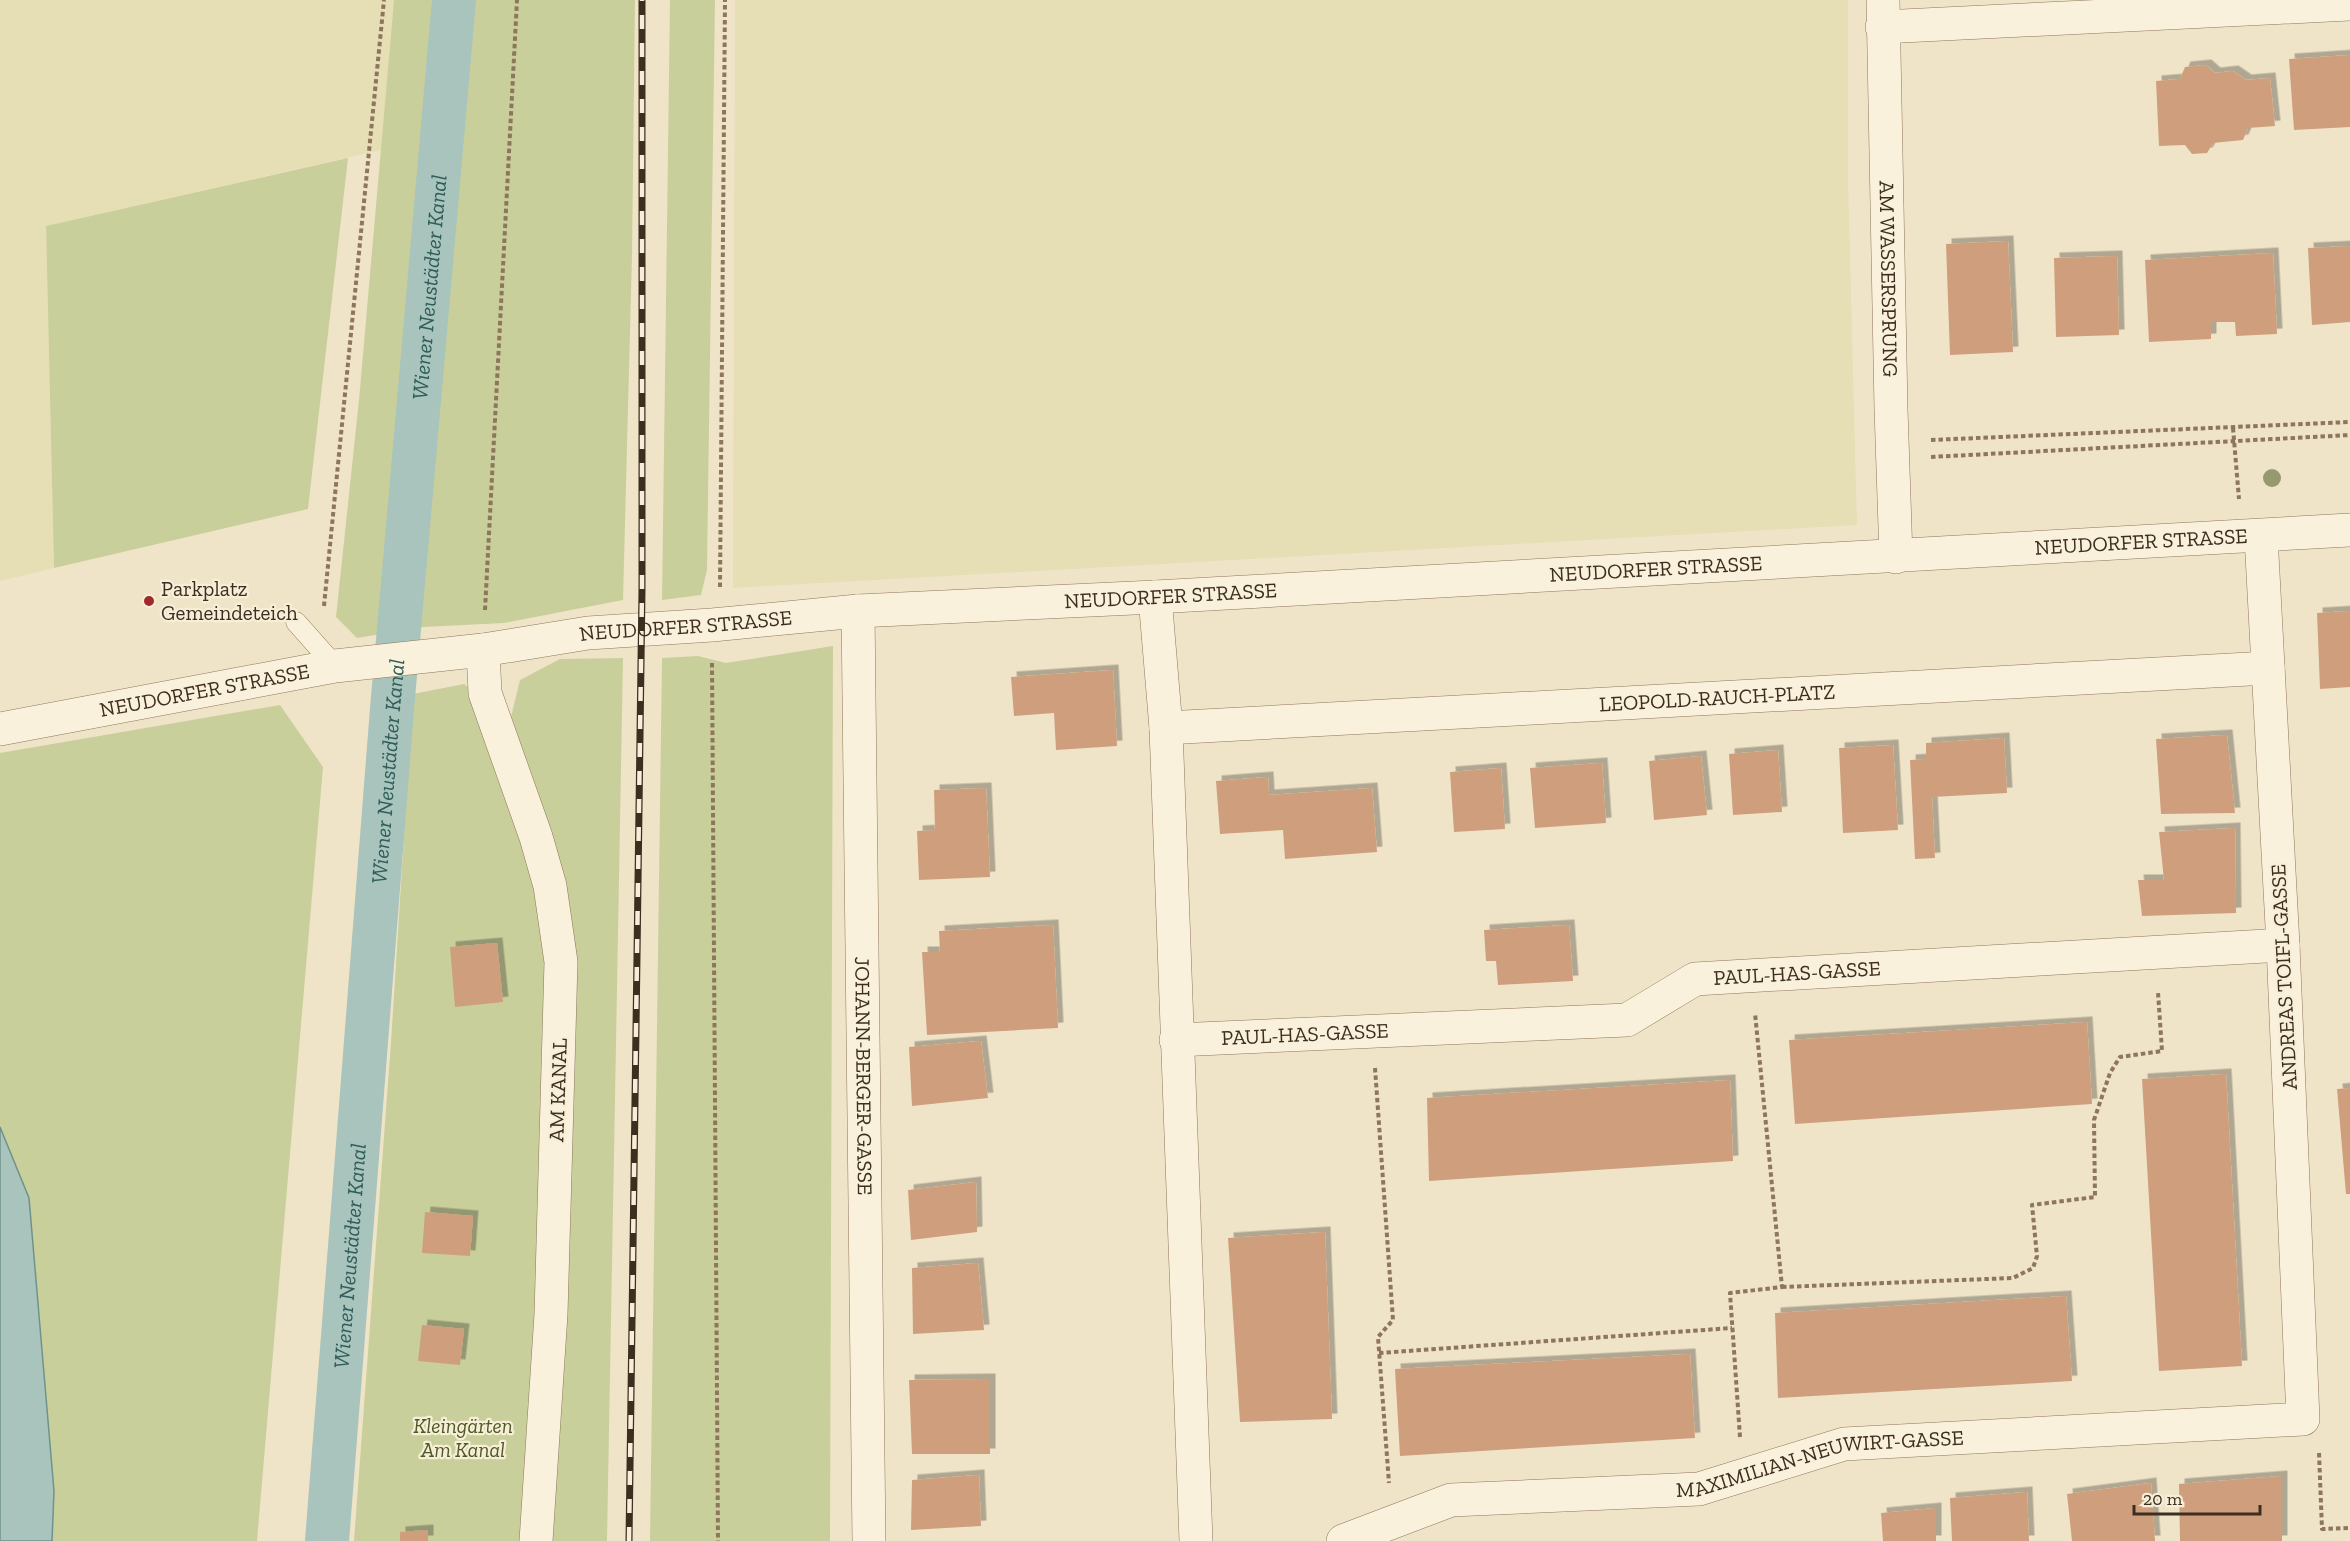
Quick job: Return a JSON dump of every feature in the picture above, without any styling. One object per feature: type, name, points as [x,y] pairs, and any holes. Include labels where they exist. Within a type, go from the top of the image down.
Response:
[{"type":"street","points":[[1882,13],[2350,4]]},
{"type":"street","name":"AM WASSERSPRUNG","points":[[1882,13],[1896,557]]},
{"type":"street","name":"NEUDORFER STRASSE","points":[[0,729],[350,664],[483,650],[588,633],[712,625],[858,611],[1896,557],[2350,530]]},
{"type":"street","name":"ANDREAS TOIFL-GASSE","points":[[2261,536],[2283,945],[2303,1419]]},
{"type":"street","points":[[1155,597],[1166,728],[1196,1541]]},
{"type":"street","name":"JOHANN-BERGER-GASSE","points":[[858,611],[869,1541]]},
{"type":"street","name":"AM KANAL","points":[[483,650],[484,693],[550,886],[561,962],[551,1314],[536,1541]]},
{"type":"street","name":"LEOPOLD-RAUCH-PLATZ","points":[[1166,728],[2268,668]]},
{"type":"street","name":"PAUL-HAS-GASSE","points":[[1176,1040],[1627,1020],[1695,979],[2283,945]]},
{"type":"street","name":"MAXIMILIAN-NEUWIRT-GASSE","points":[[1343,1541],[1451,1500],[1699,1489],[1844,1444],[2303,1419]]},
{"type":"lane","points":[[296,622],[350,664]]},
{"type":"path","points":[[350,664],[324,604],[384,0]]},
{"type":"path","points":[[483,650],[517,0]]},
{"type":"path","points":[[718,1541],[712,625],[721,583],[725,0]]},
{"type":"path","points":[[1891,409],[1929,440],[2350,422]]},
{"type":"path","points":[[2233,428],[2239,506],[2261,536]]},
{"type":"path","points":[[1924,457],[2350,435]]},
{"type":"path","points":[[1743,1476],[1730,1293],[1782,1287],[2013,1278],[2033,1268],[2037,1256],[2032,1205],[2096,1197],[2094,1120],[2110,1073],[2120,1057],[2162,1051],[2156,951]]},
{"type":"path","points":[[1751,976],[1782,1287]]},
{"type":"path","points":[[1373,1032],[1394,1320],[1378,1337],[1392,1522]]},
{"type":"path","points":[[1379,1353],[1732,1328]]},
{"type":"path","points":[[2303,1419],[2318,1448],[2322,1529],[2350,1528]]},
{"type":"shaded area","points":[[0,0],[394,0],[381,150],[46,226],[54,568],[0,581]]},
{"type":"shaded area","points":[[735,0],[1848,0],[1848,180],[1857,525],[733,588]]},
{"type":"green space","points":[[394,0],[635,0],[632,256],[623,600],[504,623],[424,627],[357,638],[336,617],[359,400]]},
{"type":"green space","points":[[670,0],[715,0],[707,570],[701,595],[662,600]]},
{"type":"green space","points":[[348,158],[308,509],[54,568],[46,226]]},
{"type":"green space","points":[[833,646],[830,1541],[650,1541],[662,658],[698,656],[726,663]]},
{"type":"green space","name":"Kleingärten Am Kanal","points":[[623,658],[607,1541],[354,1541],[391,1042],[413,694],[464,684],[510,721],[520,680],[560,659]]},
{"type":"green space","points":[[280,705],[323,767],[257,1541],[0,1541],[0,753]]},
{"type":"water","points":[[0,1127],[29,1198],[54,1491],[52,1541],[0,1541]]},
{"type":"building","points":[[2350,55],[2350,127],[2294,130],[2289,59]]},
{"type":"building","points":[[2206,65],[2215,73],[2233,71],[2246,80],[2270,78],[2275,126],[2248,128],[2243,140],[2213,143],[2207,153],[2192,154],[2185,145],[2159,146],[2156,81],[2180,79],[2185,67]]},
{"type":"building","points":[[2008,241],[2013,352],[1950,355],[1946,244]]},
{"type":"building","points":[[2350,246],[2350,322],[2312,325],[2308,248]]},
{"type":"building","points":[[2273,253],[2277,334],[2236,336],[2235,322],[2211,322],[2211,339],[2149,342],[2145,260]]},
{"type":"building","points":[[2117,256],[2119,335],[2056,337],[2054,258]]},
{"type":"building","points":[[2350,611],[2350,687],[2320,689],[2317,613]]},
{"type":"building","points":[[1113,670],[1117,746],[1056,750],[1054,713],[1014,716],[1011,677]]},
{"type":"building","points":[[2227,735],[2235,813],[2161,814],[2156,739]]},
{"type":"building","points":[[2004,738],[2007,793],[1932,797],[1935,858],[1915,859],[1910,760],[1926,759],[1926,743]]},
{"type":"building","points":[[1893,745],[1898,830],[1843,833],[1839,748]]},
{"type":"building","points":[[1778,750],[1782,812],[1733,815],[1729,754]]},
{"type":"building","points":[[1701,756],[1707,815],[1654,820],[1649,761]]},
{"type":"building","points":[[1602,763],[1606,823],[1535,828],[1530,768]]},
{"type":"building","points":[[1501,768],[1505,829],[1454,832],[1450,772]]},
{"type":"building","points":[[1268,777],[1269,795],[1372,788],[1377,852],[1285,859],[1283,830],[1220,834],[1216,781]]},
{"type":"building","points":[[986,788],[990,877],[919,880],[917,831],[935,830],[934,790]]},
{"type":"building","points":[[2235,828],[2236,913],[2142,916],[2138,880],[2164,880],[2159,832]]},
{"type":"building","points":[[1053,925],[1058,1028],[927,1035],[922,952],[940,952],[939,931]]},
{"type":"building","points":[[1569,925],[1573,981],[1498,985],[1496,961],[1486,961],[1484,930]]},
{"type":"building","points":[[497,943],[503,1002],[455,1007],[450,947]]},
{"type":"building","points":[[2087,1022],[2092,1104],[1795,1124],[1789,1040]]},
{"type":"building","points":[[981,1041],[988,1098],[912,1106],[909,1047]]},
{"type":"building","points":[[2226,1074],[2242,1366],[2159,1371],[2142,1079]]},
{"type":"building","points":[[1730,1080],[1733,1161],[1429,1181],[1427,1098]]},
{"type":"building","points":[[2350,1088],[2350,1194],[2346,1194],[2337,1089]]},
{"type":"building","points":[[976,1182],[977,1232],[911,1240],[908,1190]]},
{"type":"building","points":[[425,1212],[473,1216],[470,1256],[422,1253]]},
{"type":"building","points":[[1325,1232],[1332,1419],[1240,1422],[1228,1238]]},
{"type":"building","points":[[978,1263],[984,1330],[913,1334],[912,1268]]},
{"type":"building","points":[[2066,1296],[2072,1381],[1778,1398],[1775,1313]]},
{"type":"building","points":[[422,1325],[464,1329],[460,1365],[418,1361]]},
{"type":"building","points":[[1690,1354],[1695,1438],[1400,1456],[1395,1369]]},
{"type":"building","points":[[990,1379],[990,1454],[912,1454],[909,1380]]},
{"type":"building","points":[[979,1475],[981,1526],[911,1530],[912,1480]]},
{"type":"building","points":[[2282,1476],[2282,1541],[2180,1541],[2179,1484]]},
{"type":"building","points":[[2151,1483],[2155,1541],[2072,1541],[2067,1494]]},
{"type":"building","points":[[2027,1492],[2029,1541],[1952,1541],[1950,1498]]},
{"type":"building","points":[[1936,1508],[1936,1541],[1883,1541],[1881,1513]]},
{"type":"building","points":[[428,1530],[428,1541],[400,1541],[400,1532]]},
{"type":"waterway","name":"Wiener Neustädter Kanal","points":[[327,1541],[392,709],[454,0]]},
{"type":"railway","points":[[629,1541],[642,589],[642,0]]},
{"type":"place","name":"Parkplatz Gemeindeteich","points":[[149,601]]}]
